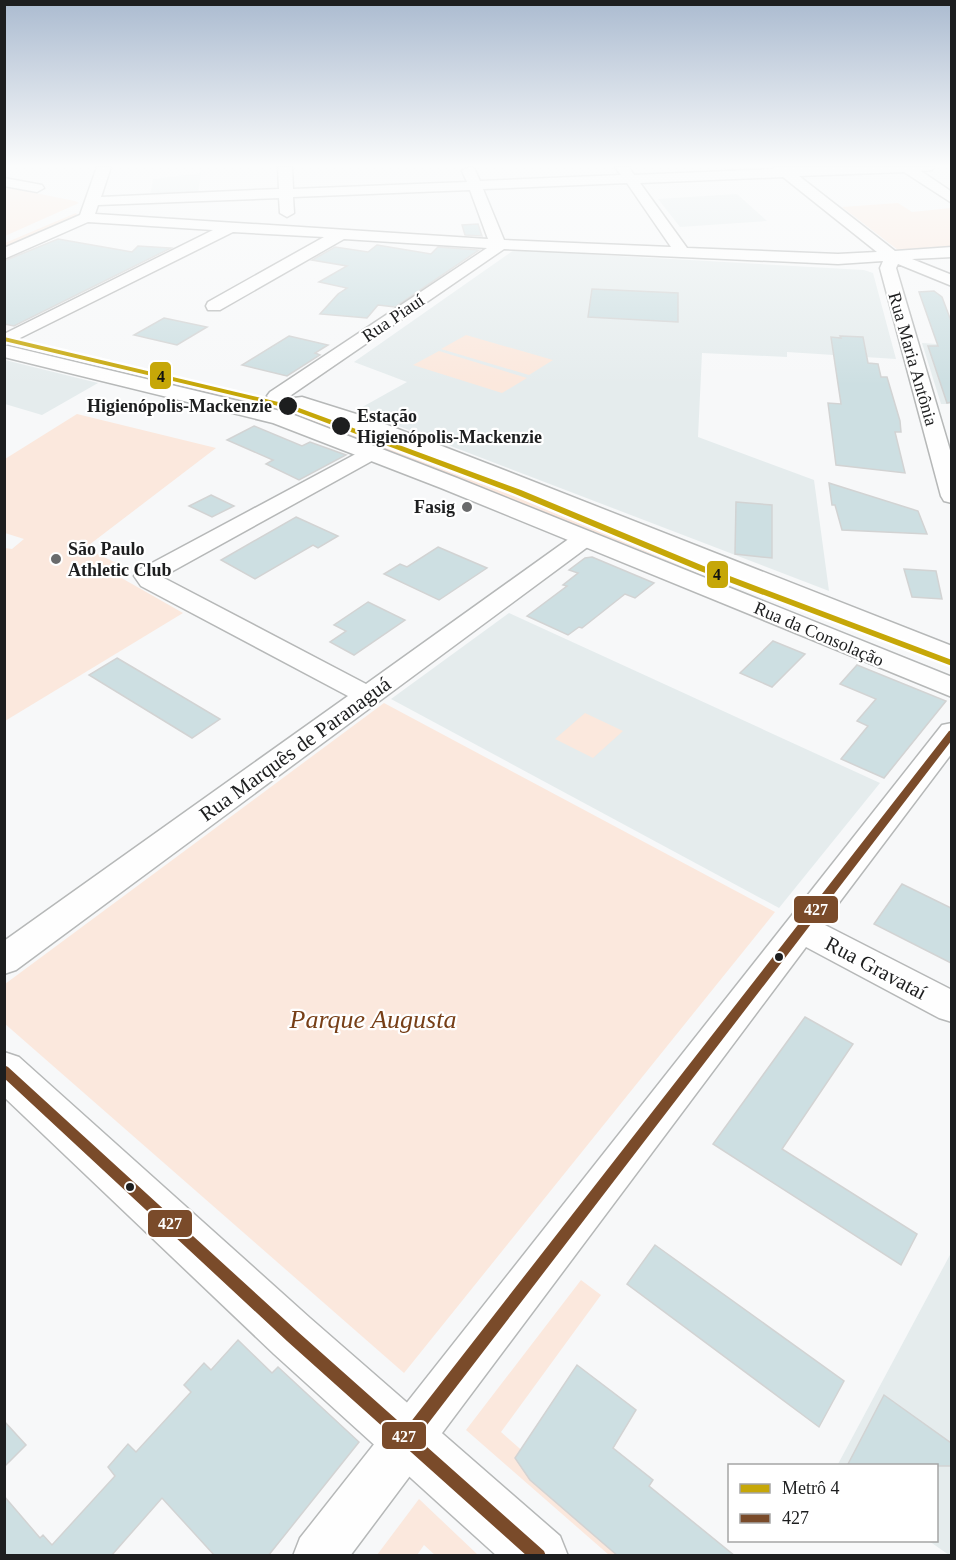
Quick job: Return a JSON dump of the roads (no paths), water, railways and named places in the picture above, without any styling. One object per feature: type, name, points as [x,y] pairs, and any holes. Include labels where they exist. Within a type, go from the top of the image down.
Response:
[{"type":"main road","name":"Rua da Consolação","points":[[8,340],[277,396],[364,424],[951,657]]},
{"type":"main road","name":"Rua da Consolação","points":[[8,340],[307,427],[951,688]]},
{"type":"main road","points":[[4,1070],[138,1196],[540,1556]]},
{"type":"street","points":[[4,254],[31,240]]},
{"type":"street","points":[[8,340],[206,240]]},
{"type":"street","points":[[214,306],[331,240]]},
{"type":"street","points":[[432,240],[890,261],[951,252]]},
{"type":"street","points":[[496,240],[498,244]]},
{"type":"street","points":[[674,240],[683,253]]},
{"type":"street","points":[[865,240],[890,261],[911,265],[951,281]]},
{"type":"street","name":"Rua Piauí","points":[[277,396],[493,252],[498,244]]},
{"type":"street","name":"Rua Maria Antônia","points":[[890,261],[944,441],[951,496]]},
{"type":"street","points":[[368,696],[150,581],[146,576],[372,453]]},
{"type":"street","name":"Rua Marquês de Paranaguá","points":[[4,960],[585,538]]},
{"type":"street","points":[[318,1556],[951,732]]},
{"type":"street","name":"Rua Gravataí","points":[[801,928],[951,1007]]},
{"type":"metro line","name":"4","points":[[4,339],[289,406],[518,492],[703,569],[952,663]]},
{"type":"place","name":"Higienópolis-Mackenzie","points":[[288,406]]},
{"type":"place","name":"Estação Higienópolis-Mackenzie","points":[[341,426]]},
{"type":"place","name":"Fasig","points":[[467,507]]},
{"type":"place","name":"São Paulo Athletic Club","points":[[56,559]]},
{"type":"park label","name":"Parque Augusta","points":[[373,1019]]}]
